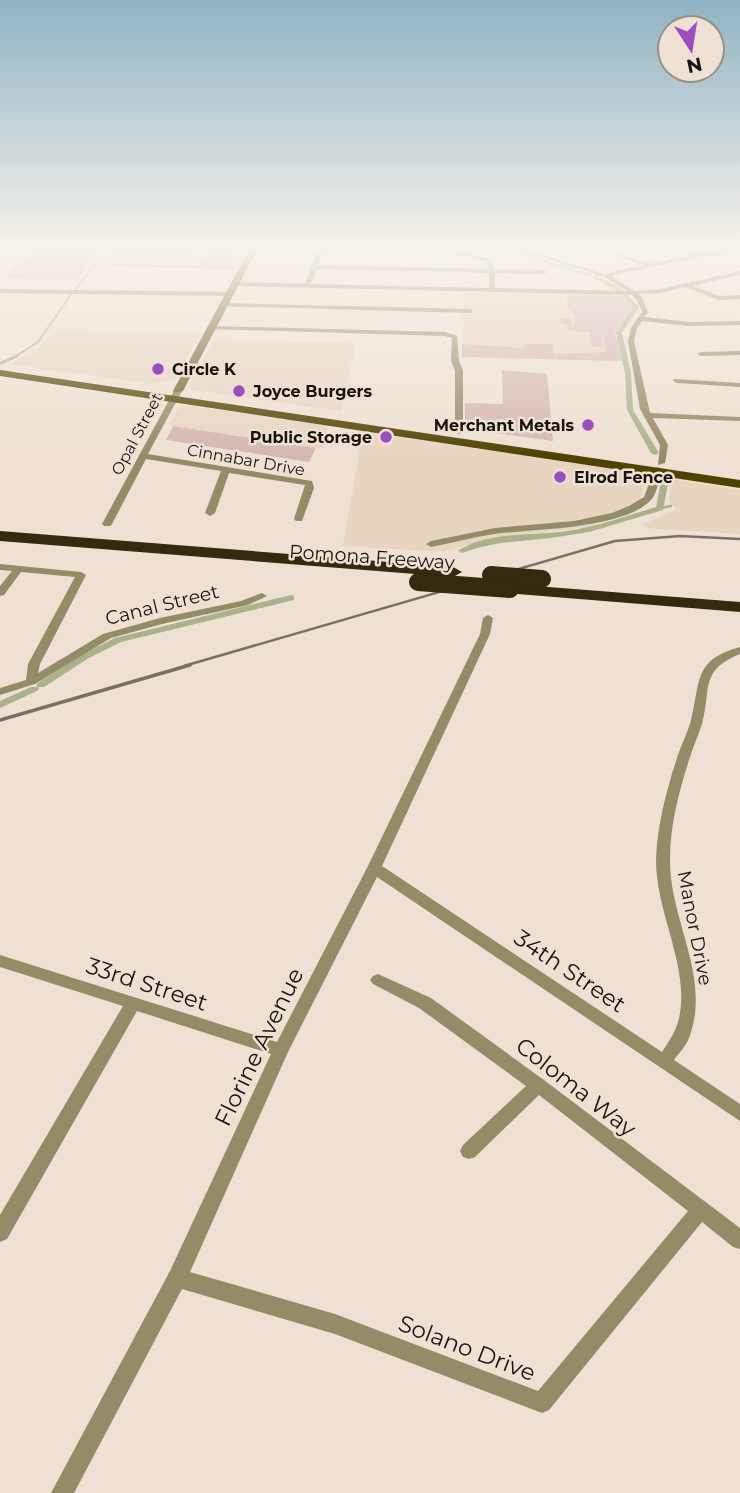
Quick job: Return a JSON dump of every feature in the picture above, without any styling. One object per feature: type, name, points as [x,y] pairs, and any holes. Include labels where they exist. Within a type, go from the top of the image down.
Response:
[{"type":"highway","name":"Pomona Freeway","points":[[0,536],[740,594]]},
{"type":"highway","name":"Pomona Freeway","points":[[0,548],[740,607]]},
{"type":"main road","points":[[0,366],[659,467],[740,475]]},
{"type":"main road","points":[[0,373],[459,432],[740,484]]},
{"type":"street","name":"Opal Street","points":[[107,524],[216,318]]},
{"type":"street","points":[[431,544],[494,531],[573,524],[617,512],[648,498],[664,445],[646,415],[631,341],[632,332],[640,319],[690,324],[739,324]]},
{"type":"street","points":[[211,328],[445,334],[455,337],[459,371],[459,432]]},
{"type":"street","points":[[701,354],[740,353]]},
{"type":"street","points":[[677,381],[721,386],[740,385]]},
{"type":"street","points":[[646,415],[740,419]]},
{"type":"street","name":"Cinnabar Drive","points":[[143,456],[309,483],[310,488],[299,519]]},
{"type":"street","points":[[210,513],[226,469]]},
{"type":"street","points":[[0,567],[81,575],[34,664],[31,682]]},
{"type":"street","points":[[0,593],[19,568]]},
{"type":"street","name":"Canal Street","points":[[0,692],[31,682],[107,636],[160,621],[244,603],[262,596]]},
{"type":"street","name":"Florine Avenue","points":[[62,1493],[177,1278],[281,1050],[374,868],[485,634],[488,618]]},
{"type":"street","name":"Manor Drive","points":[[664,1062],[674,1051],[683,1031],[689,989],[686,968],[666,900],[663,859],[674,794],[698,718],[705,676],[718,661],[740,650]]},
{"type":"street","name":"34th Street","points":[[374,868],[740,1113]]},
{"type":"street","name":"33rd Street","points":[[0,961],[281,1050]]},
{"type":"street","name":"Coloma Way","points":[[378,980],[425,1003],[538,1085],[740,1241]]},
{"type":"street","points":[[0,1233],[133,1003]]},
{"type":"street","points":[[469,1151],[538,1085]]},
{"type":"street","name":"Solano Drive","points":[[177,1278],[335,1324],[542,1403],[700,1211]]},
{"type":"shaded area","points":[[463,318],[626,318],[615,333],[623,361],[462,357]]},
{"type":"shaded area","points":[[575,318],[626,318],[615,333],[623,361],[462,357],[462,344],[524,348],[524,344],[553,344],[554,354],[606,352],[601,332],[603,347],[593,347],[590,332],[568,331],[567,324],[561,324],[560,319],[572,319],[572,325],[575,325]]},
{"type":"shaded area","points":[[57,329],[200,333],[175,380],[152,384],[8,364],[35,352]]},
{"type":"shaded area","points":[[214,339],[356,343],[341,411],[193,390],[188,387]]},
{"type":"shaded area","points":[[502,370],[547,374],[553,441],[465,427],[465,403],[503,404]]},
{"type":"shaded area","points":[[190,406],[328,426],[323,449],[169,425],[178,408]]},
{"type":"shaded area","points":[[173,426],[316,448],[309,462],[166,440]]},
{"type":"shaded area","points":[[363,432],[647,475],[637,512],[587,527],[507,537],[444,552],[343,546]]},
{"type":"shaded area","points":[[671,479],[740,490],[740,534],[644,528],[643,524],[676,510],[669,499]]},
{"type":"waterway","points":[[14,357],[38,342],[55,318]]},
{"type":"waterway","points":[[629,318],[619,333],[628,373],[630,410],[655,453]]},
{"type":"waterway","points":[[1,363],[14,357]]},
{"type":"waterway","points":[[462,551],[487,542],[551,536],[589,529],[660,508],[665,478]]},
{"type":"waterway","points":[[660,508],[671,506]]},
{"type":"waterway","points":[[41,685],[86,656],[118,640],[291,598]]},
{"type":"waterway","points":[[0,705],[34,689]]},
{"type":"railway","points":[[184,666],[615,541],[680,536],[740,539]]},
{"type":"railway","points":[[0,720],[190,665]]},
{"type":"place","name":"Circle K","points":[[158,369]]},
{"type":"place","name":"Joyce Burgers","points":[[239,391]]},
{"type":"place","name":"Merchant Metals","points":[[588,425]]},
{"type":"place","name":"Public Storage","points":[[386,437]]},
{"type":"place","name":"Elrod Fence","points":[[560,477]]}]
